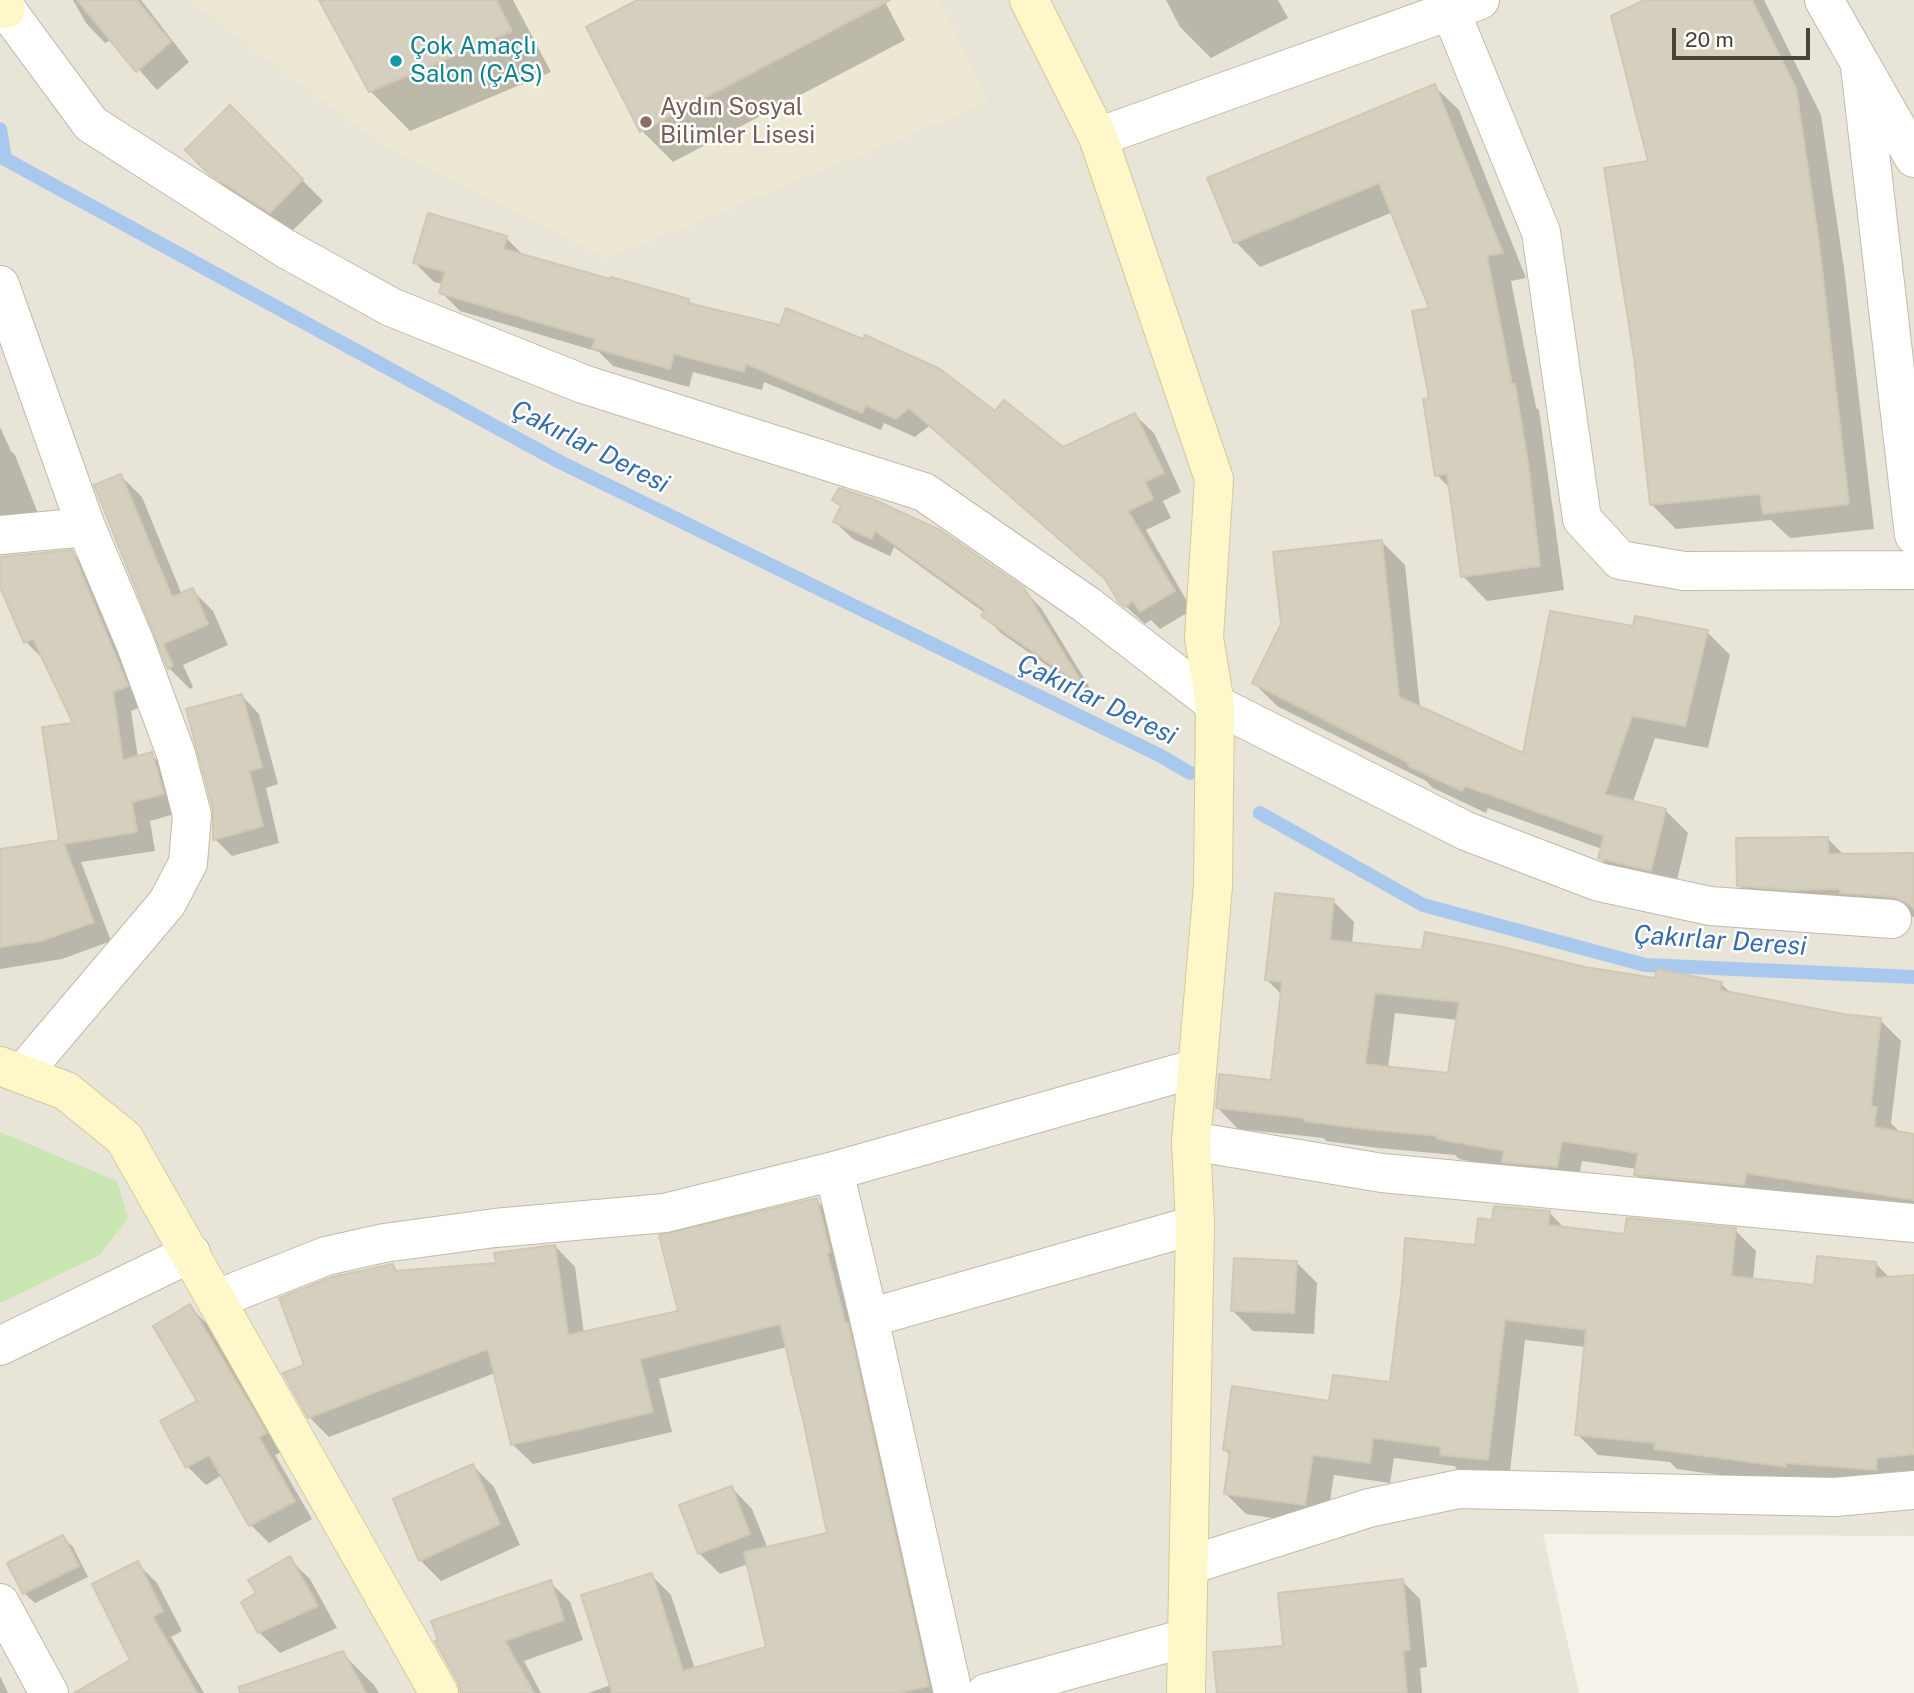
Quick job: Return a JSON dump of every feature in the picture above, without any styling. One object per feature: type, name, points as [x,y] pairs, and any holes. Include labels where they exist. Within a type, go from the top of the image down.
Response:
[{"type":"street","points":[[1029,0],[1098,137],[1214,479],[1204,638],[1215,704],[1213,886],[1191,1141],[1195,1225],[1186,1693]]},
{"type":"street","points":[[1824,0],[1914,158]]},
{"type":"street","points":[[1098,137],[1459,4],[1541,232],[1582,519],[1620,559],[1684,571],[1914,570]]},
{"type":"street","points":[[2,12],[90,124],[286,249],[391,307],[583,384],[924,492],[1087,605],[1215,704],[1466,831],[1599,881],[1710,906],[1892,919]]},
{"type":"street","points":[[1860,66],[1914,535]]},
{"type":"street","points":[[0,285],[86,527],[135,643],[176,754],[192,815],[188,863],[167,902],[11,1070],[66,1091],[124,1138],[439,1693]]},
{"type":"street","points":[[0,535],[86,527]]},
{"type":"street","points":[[217,1299],[326,1256],[384,1243],[495,1228],[665,1213],[834,1171],[1197,1068]]},
{"type":"street","points":[[1191,1141],[1382,1173],[1914,1223]]},
{"type":"street","points":[[834,1171],[953,1693]]},
{"type":"street","points":[[869,1318],[1195,1225]]},
{"type":"street","points":[[0,1346],[191,1254]]},
{"type":"street","points":[[1190,1565],[1369,1508],[1458,1489],[1835,1497],[1914,1490]]},
{"type":"street","points":[[0,1603],[49,1693]]},
{"type":"street","points":[[986,1693],[1186,1638]]},
{"type":"shaded area","points":[[0,0],[1914,0],[1914,1536],[1543,1534],[1579,1693],[0,1693]]},
{"type":"shaded area","name":"Aydın Sosyal Bilimler Lisesi","points":[[188,0],[938,0],[988,103],[609,258],[377,141]]},
{"type":"green space","points":[[0,1132],[117,1181],[128,1218],[100,1255],[0,1303]]},
{"type":"building","points":[[77,0],[137,0],[171,42],[136,72]]},
{"type":"building","name":"Çok Amaçlı Salon (ÇAS)","points":[[319,0],[496,0],[512,31],[369,92]]},
{"type":"building","points":[[637,0],[890,0],[640,132],[586,27]]},
{"type":"building","points":[[1644,0],[1752,0],[1796,88],[1819,242],[1849,504],[1763,514],[1760,494],[1650,505],[1634,357],[1604,168],[1648,161],[1611,16]]},
{"type":"building","points":[[1435,84],[1503,253],[1487,256],[1512,384],[1515,384],[1528,462],[1540,566],[1461,577],[1447,474],[1435,476],[1423,399],[1429,398],[1412,311],[1429,308],[1379,183],[1234,243],[1207,178]]},
{"type":"building","points":[[230,105],[303,179],[270,213],[209,174],[185,150]]},
{"type":"building","points":[[428,213],[507,236],[504,249],[689,299],[688,303],[780,325],[786,308],[863,339],[865,335],[940,369],[995,411],[1004,400],[1063,447],[1135,413],[1164,473],[1145,482],[1153,499],[1128,511],[1175,591],[1140,612],[1133,601],[1125,607],[1118,601],[1105,579],[909,408],[896,419],[866,405],[862,413],[746,364],[744,372],[674,354],[670,369],[592,348],[595,339],[439,293],[445,272],[413,263]]},
{"type":"building","points":[[121,474],[172,597],[193,588],[208,624],[163,644],[173,666],[168,669],[94,485]]},
{"type":"building","points":[[839,488],[875,500],[940,530],[1024,588],[1085,688],[981,616],[985,610],[875,531],[872,539],[833,522],[841,506],[832,500]]},
{"type":"building","points":[[1382,540],[1399,697],[1523,753],[1550,611],[1633,626],[1635,616],[1708,630],[1685,726],[1632,716],[1605,794],[1666,809],[1651,871],[1598,858],[1604,836],[1465,786],[1462,791],[1408,766],[1409,763],[1252,683],[1281,624],[1273,552]]},
{"type":"building","points":[[72,550],[128,686],[113,692],[123,760],[152,752],[164,794],[132,802],[137,832],[64,844],[94,922],[41,941],[0,947],[0,849],[59,840],[42,727],[73,723],[33,639],[24,643],[0,587],[0,557]]},
{"type":"building","points":[[242,694],[262,767],[249,771],[263,826],[213,840],[213,809],[186,709]]},
{"type":"building","points":[[1828,837],[1828,854],[1914,853],[1914,909],[1894,897],[1840,893],[1840,889],[1789,890],[1737,886],[1736,838]]},
{"type":"building","points":[[1275,893],[1334,899],[1330,940],[1422,950],[1425,932],[1499,946],[1585,967],[1655,978],[1657,969],[1722,982],[1720,990],[1843,1014],[1881,1018],[1871,1106],[1877,1107],[1874,1127],[1914,1134],[1914,1200],[1746,1173],[1744,1185],[1634,1175],[1638,1153],[1562,1141],[1557,1167],[1502,1162],[1504,1151],[1437,1139],[1437,1136],[1356,1128],[1304,1121],[1304,1118],[1216,1108],[1219,1074],[1271,1080],[1282,982],[1265,980]],"holes":[[[1375,993],[1459,1002],[1448,1073],[1365,1064]]]},
{"type":"building","points":[[817,1198],[830,1252],[827,1253],[845,1321],[848,1323],[929,1686],[899,1693],[612,1693],[581,1595],[652,1573],[683,1671],[766,1647],[744,1552],[827,1533],[780,1324],[640,1359],[653,1412],[511,1445],[488,1349],[308,1418],[283,1373],[304,1365],[279,1298],[332,1277],[393,1264],[395,1271],[496,1263],[494,1253],[555,1245],[568,1335],[678,1311],[659,1235]]},
{"type":"building","points":[[1494,1206],[1550,1211],[1548,1225],[1624,1234],[1627,1218],[1736,1228],[1731,1276],[1814,1285],[1817,1256],[1876,1262],[1875,1278],[1914,1275],[1914,1454],[1877,1458],[1876,1470],[1786,1463],[1786,1467],[1654,1449],[1655,1443],[1575,1435],[1586,1330],[1505,1320],[1488,1460],[1440,1455],[1441,1447],[1373,1438],[1370,1463],[1313,1455],[1305,1505],[1224,1494],[1230,1451],[1223,1450],[1232,1386],[1329,1401],[1333,1375],[1390,1382],[1405,1238],[1475,1245],[1478,1218],[1492,1220]]},
{"type":"building","points":[[1234,1258],[1297,1261],[1294,1313],[1231,1311]]},
{"type":"building","points":[[190,1304],[267,1433],[259,1437],[295,1501],[249,1526],[209,1455],[186,1468],[160,1421],[197,1401],[153,1326]]},
{"type":"building","points":[[473,1464],[500,1524],[419,1561],[393,1499]]},
{"type":"building","points":[[732,1486],[750,1534],[698,1554],[679,1505]]},
{"type":"building","points":[[63,1535],[79,1566],[23,1594],[7,1563]]},
{"type":"building","points":[[290,1556],[318,1606],[258,1633],[241,1602],[256,1593],[248,1580]]},
{"type":"building","points":[[138,1561],[163,1611],[153,1617],[197,1693],[74,1693],[130,1660],[92,1584]]},
{"type":"building","points":[[1403,1579],[1410,1650],[1403,1651],[1407,1693],[1217,1693],[1213,1652],[1283,1646],[1278,1593]]},
{"type":"building","points":[[551,1580],[564,1620],[505,1641],[534,1693],[461,1693],[458,1682],[435,1641],[438,1640],[431,1621]]},
{"type":"building","points":[[343,1651],[366,1693],[240,1693],[239,1687]]},
{"type":"waterway","name":"Çakırlar Deresi","points":[[0,129],[5,159],[560,462],[1161,756],[1190,773]]},
{"type":"waterway","name":"Çakırlar Deresi","points":[[1260,813],[1423,905],[1645,965],[1914,977]]},
{"type":"place","name":"Çok Amaçlı Salon (ÇAS)","points":[[396,61]]},
{"type":"place","name":"Aydın Sosyal Bilimler Lisesi","points":[[646,122]]}]
